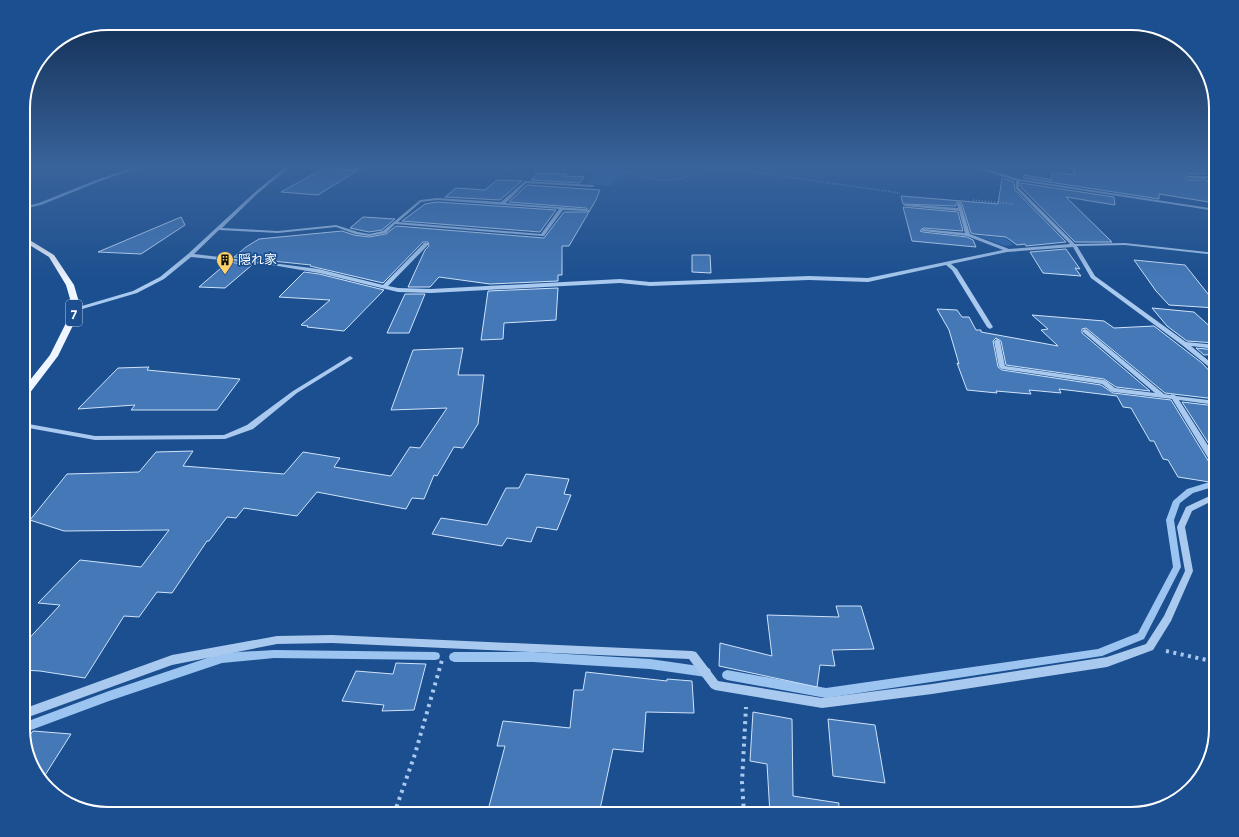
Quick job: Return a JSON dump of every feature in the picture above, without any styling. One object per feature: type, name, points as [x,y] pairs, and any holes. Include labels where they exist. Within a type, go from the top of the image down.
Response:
[{"type":"main road","name":"7","points":[[30,242],[52,256],[70,285],[76,309],[54,356],[30,387]]},
{"type":"street","points":[[76,309],[135,292],[162,278],[190,255],[244,204]]},
{"type":"street","points":[[218,229],[278,232],[336,226],[356,233],[369,235],[384,232],[416,204]]},
{"type":"street","points":[[504,204],[586,210]]},
{"type":"street","points":[[1177,204],[1209,209]]},
{"type":"street","points":[[905,205],[960,207],[968,235]]},
{"type":"street","points":[[1035,206],[1074,245],[1094,277],[1209,364]]},
{"type":"street","points":[[394,223],[542,234],[562,208]]},
{"type":"street","points":[[923,230],[968,235],[1007,251]]},
{"type":"street","points":[[385,286],[426,244]]},
{"type":"street","points":[[190,255],[272,264],[319,272],[398,290],[431,291],[620,281],[650,284],[809,278],[868,280],[1007,251],[1074,245],[1125,244],[1209,253]]},
{"type":"street","points":[[946,263],[954,269],[990,327]]},
{"type":"street","points":[[1085,331],[1161,395]]},
{"type":"street","points":[[997,341],[1002,367],[1104,382],[1113,390],[1173,396],[1209,402]]},
{"type":"street","points":[[1184,344],[1209,346]]},
{"type":"street","points":[[30,426],[95,438],[225,437],[250,427],[294,392],[350,358]]},
{"type":"street","points":[[1173,396],[1209,453]]},
{"type":"street","points":[[30,711],[172,660],[277,640],[332,639],[692,655],[715,685],[822,703],[932,689],[1107,662],[1149,647],[1168,618],[1188,571],[1181,527],[1189,509],[1209,499]]},
{"type":"path","points":[[1015,204],[1035,206]]},
{"type":"path","points":[[396,807],[415,754],[447,644]]},
{"type":"path","points":[[1149,647],[1209,660]]},
{"type":"path","points":[[744,807],[742,782],[747,690]]},
{"type":"shaded area","points":[[975,235],[1005,238],[1014,245],[1005,246]]},
{"type":"building","points":[[425,204],[468,204],[556,210],[540,232],[402,221]]},
{"type":"building","points":[[535,204],[594,204],[569,246],[562,246],[562,275],[558,275],[558,281],[490,284],[439,277],[430,287],[408,287],[425,250],[429,246],[428,242],[423,242],[383,283],[310,266],[311,265],[234,257],[259,239],[342,231],[354,235],[369,237],[386,234],[396,226],[544,238],[564,212],[589,211],[586,208]]},
{"type":"building","points":[[905,204],[956,204],[956,206]]},
{"type":"building","points":[[962,204],[1029,204],[1066,242],[1026,246],[1025,244],[1017,245],[1006,237],[971,233]]},
{"type":"building","points":[[1038,204],[1073,204],[1112,242],[1075,242]]},
{"type":"building","points":[[903,207],[958,212],[963,231],[923,228],[920,231],[967,237],[973,240],[976,247],[912,241]]},
{"type":"building","points":[[181,217],[185,225],[141,254],[98,252]]},
{"type":"building","points":[[363,217],[395,219],[382,230],[369,232],[350,228]]},
{"type":"building","points":[[1066,249],[1080,269],[1075,268],[1081,276],[1043,273],[1030,252]]},
{"type":"building","points":[[692,255],[710,255],[711,273],[692,272]]},
{"type":"building","points":[[1134,260],[1185,265],[1209,295],[1209,308],[1169,305],[1156,291]]},
{"type":"building","points":[[228,262],[252,265],[225,288],[199,287]]},
{"type":"building","points":[[304,272],[319,274],[384,290],[344,331],[307,327],[308,326],[301,325],[330,300],[279,297]]},
{"type":"building","points":[[558,288],[556,320],[504,323],[503,339],[481,340],[488,291]]},
{"type":"building","points":[[405,294],[425,294],[409,333],[387,333]]},
{"type":"building","points":[[1152,308],[1194,312],[1209,326],[1209,343],[1187,341],[1167,326]]},
{"type":"building","points":[[937,309],[957,310],[962,317],[969,317],[976,330],[981,330],[981,332],[1058,346],[1041,330],[1048,329],[1032,315],[1104,321],[1114,328],[1154,326],[1202,363],[1209,370],[1209,398],[1165,393],[1086,328],[1082,329],[1082,333],[1150,391],[1116,387],[1104,379],[1006,365],[1001,341],[996,338],[993,341],[998,367],[1002,370],[1101,385],[1113,393],[1171,400],[1209,462],[1209,482],[1178,477],[1168,460],[1163,459],[1154,441],[1150,441],[1131,408],[1123,407],[1117,396],[1059,389],[1061,393],[1029,390],[1031,394],[967,390],[957,363],[959,364],[949,330]]},
{"type":"building","points":[[463,348],[458,375],[484,375],[478,424],[463,448],[454,447],[437,476],[434,475],[424,499],[412,498],[406,509],[317,492],[297,516],[244,508],[236,518],[227,517],[209,541],[207,541],[172,593],[157,592],[139,617],[124,616],[85,678],[30,670],[30,637],[60,605],[38,603],[80,560],[141,567],[169,530],[64,531],[30,520],[67,474],[139,472],[156,452],[193,451],[183,466],[284,474],[303,452],[340,458],[334,467],[391,476],[410,447],[420,448],[447,408],[391,410],[413,350]]},
{"type":"building","points":[[1196,348],[1209,349],[1209,355],[1204,355]]},
{"type":"building","points":[[149,367],[147,370],[240,379],[217,410],[131,410],[135,405],[78,409],[118,368]]},
{"type":"building","points":[[1182,402],[1209,405],[1209,444]]},
{"type":"building","points":[[526,474],[569,479],[564,494],[571,495],[557,530],[537,527],[531,542],[507,538],[502,546],[432,534],[441,518],[487,525],[506,488],[519,488]]},
{"type":"building","points":[[836,606],[861,606],[874,649],[832,650],[835,666],[820,665],[817,687],[719,666],[720,643],[772,656],[767,615],[839,617]]},
{"type":"building","points":[[396,663],[426,664],[414,710],[382,711],[384,705],[342,701],[356,671],[393,674]]},
{"type":"building","points":[[586,672],[667,681],[667,679],[692,681],[694,713],[646,712],[643,752],[613,749],[601,807],[489,807],[505,746],[497,746],[503,721],[570,728],[574,690],[583,690]]},
{"type":"building","points":[[753,712],[792,719],[793,796],[839,803],[839,807],[770,807],[767,764],[750,761]]},
{"type":"building","points":[[828,719],[875,725],[885,783],[833,776]]},
{"type":"building","points":[[33,731],[71,734],[45,775],[34,754],[30,735]]},
{"type":"waterway","points":[[30,206],[40,204]]},
{"type":"waterway","points":[[727,675],[826,693],[1098,653],[1141,636],[1177,567],[1170,520],[1177,501],[1190,491],[1209,485]]},
{"type":"waterway","points":[[30,725],[109,696],[222,658],[274,654],[435,656]]},
{"type":"waterway","points":[[454,657],[533,657],[650,664],[706,672]]},
{"type":"place","name":"隠れ家","points":[[225,275]]}]
